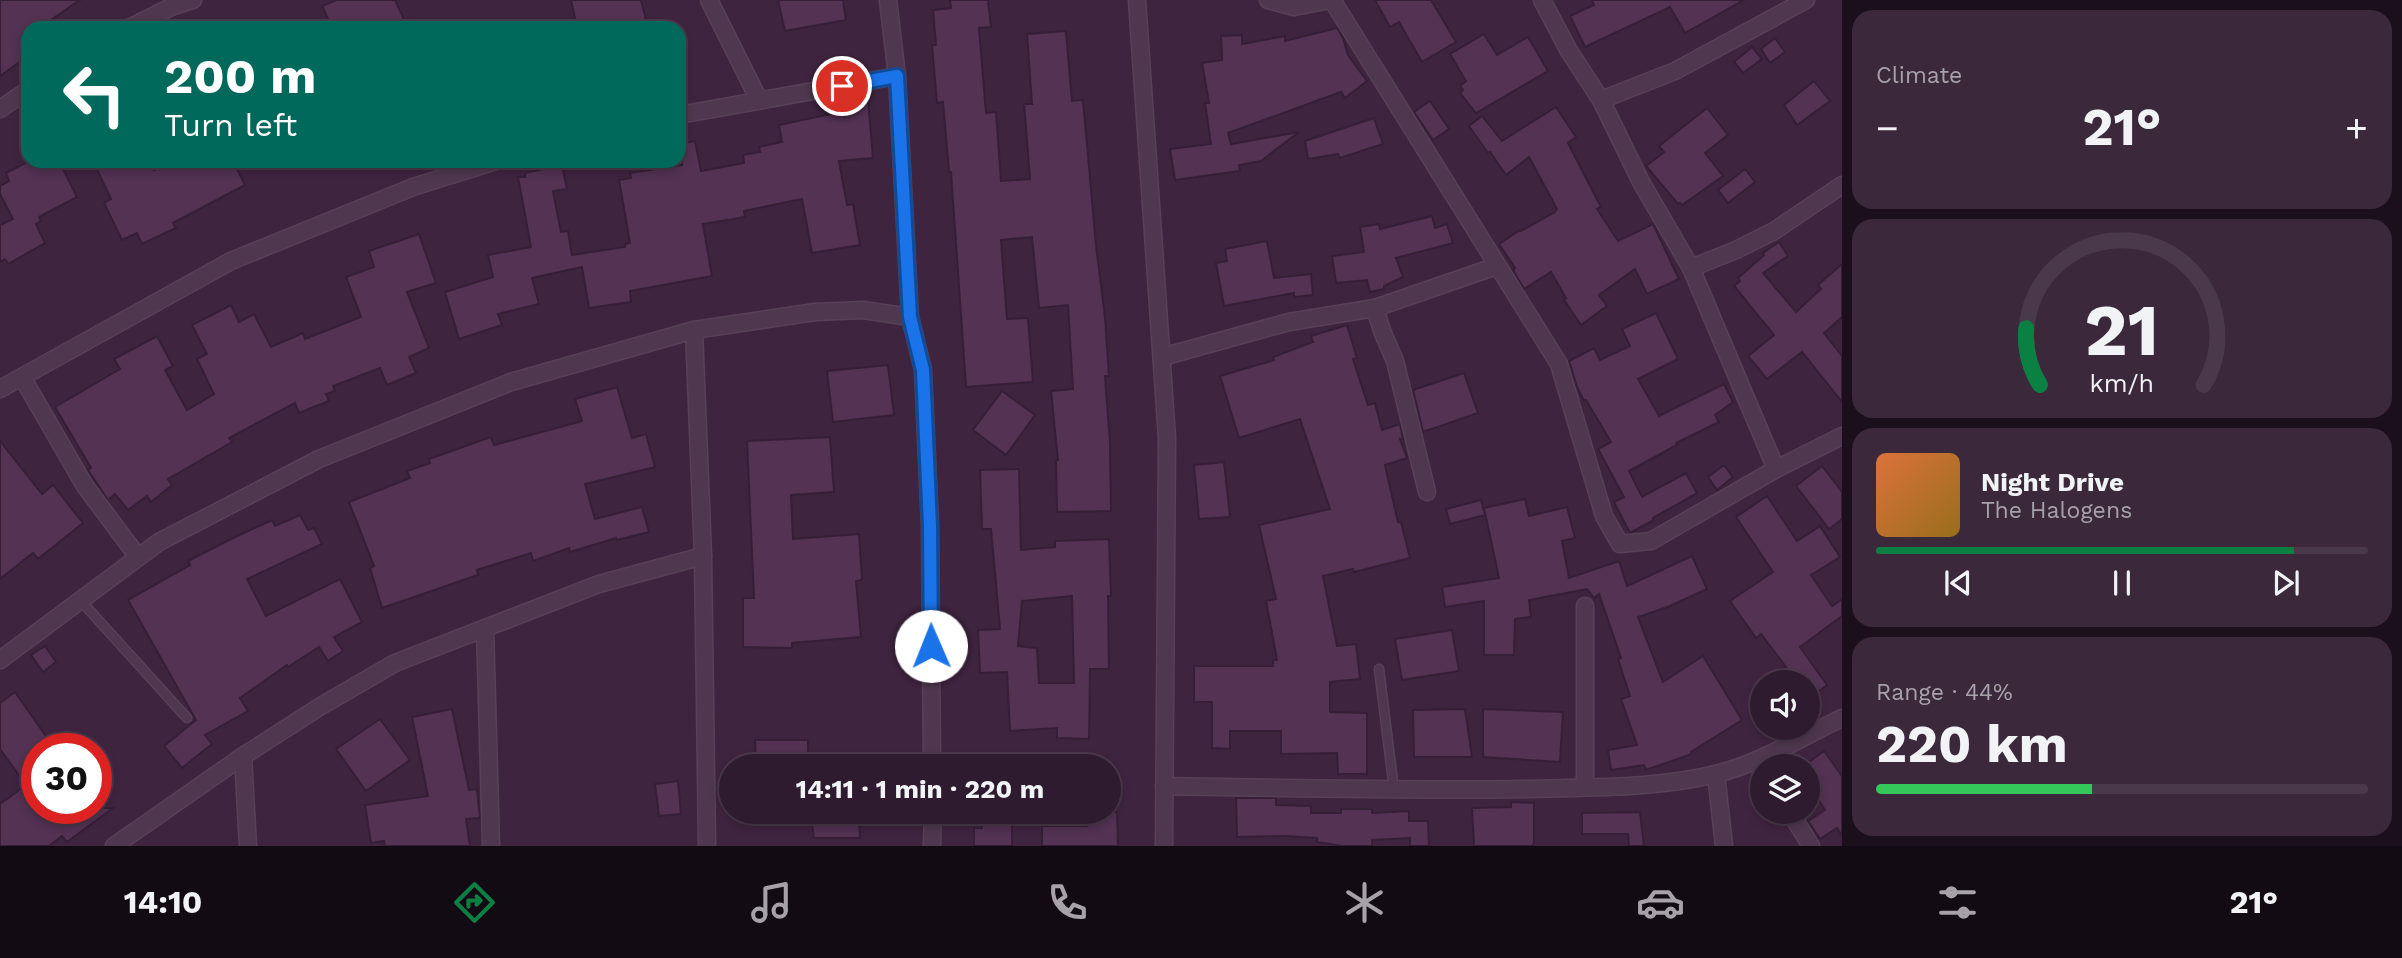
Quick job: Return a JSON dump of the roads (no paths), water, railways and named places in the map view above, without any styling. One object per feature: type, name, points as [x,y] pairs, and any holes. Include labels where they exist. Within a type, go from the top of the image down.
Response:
[{"type":"street","points":[[144,21],[171,7],[193,0]]},
{"type":"street","points":[[709,0],[759,100]]},
{"type":"street","points":[[888,0],[897,76],[910,317],[923,370],[930,526],[932,754]]},
{"type":"street","points":[[1137,0],[1167,438],[1164,846]]},
{"type":"street","points":[[1268,0],[1294,6],[1331,0],[1559,364],[1604,516],[1620,544],[1651,541],[1776,469],[1842,436]]},
{"type":"street","points":[[1542,0],[1569,51],[1601,100],[1641,183],[1691,268],[1776,469]]},
{"type":"street","points":[[1601,100],[1675,71],[1806,0]]},
{"type":"street","points":[[686,114],[897,76]]},
{"type":"street","points":[[0,109],[21,95]]},
{"type":"street","points":[[0,389],[231,261],[413,187],[474,168]]},
{"type":"street","points":[[1691,268],[1774,231],[1842,185]]},
{"type":"street","points":[[1162,357],[1289,323],[1376,308],[1497,266]]},
{"type":"street","points":[[1376,308],[1382,331],[1395,361],[1427,492]]},
{"type":"street","points":[[0,660],[159,542],[318,459],[511,382],[694,330],[815,312],[863,310],[910,317]]},
{"type":"street","points":[[694,330],[703,556],[708,846]]},
{"type":"street","points":[[22,377],[85,486],[138,557]]},
{"type":"street","points":[[114,846],[243,756],[321,706],[396,663],[598,584],[703,556]]},
{"type":"street","points":[[1585,606],[1585,787]]},
{"type":"street","points":[[485,628],[491,846]]},
{"type":"street","points":[[1775,754],[1842,718]]},
{"type":"street","points":[[243,756],[248,846]]},
{"type":"street","points":[[1164,786],[1395,790],[1585,787],[1672,781],[1716,774],[1750,765]]},
{"type":"street","points":[[1716,774],[1724,846]]},
{"type":"street","points":[[932,846],[933,824]]},
{"type":"street","points":[[1797,824],[1811,846]]},
{"type":"lane","points":[[81,601],[187,718]]},
{"type":"lane","points":[[1379,669],[1395,790]]}]
